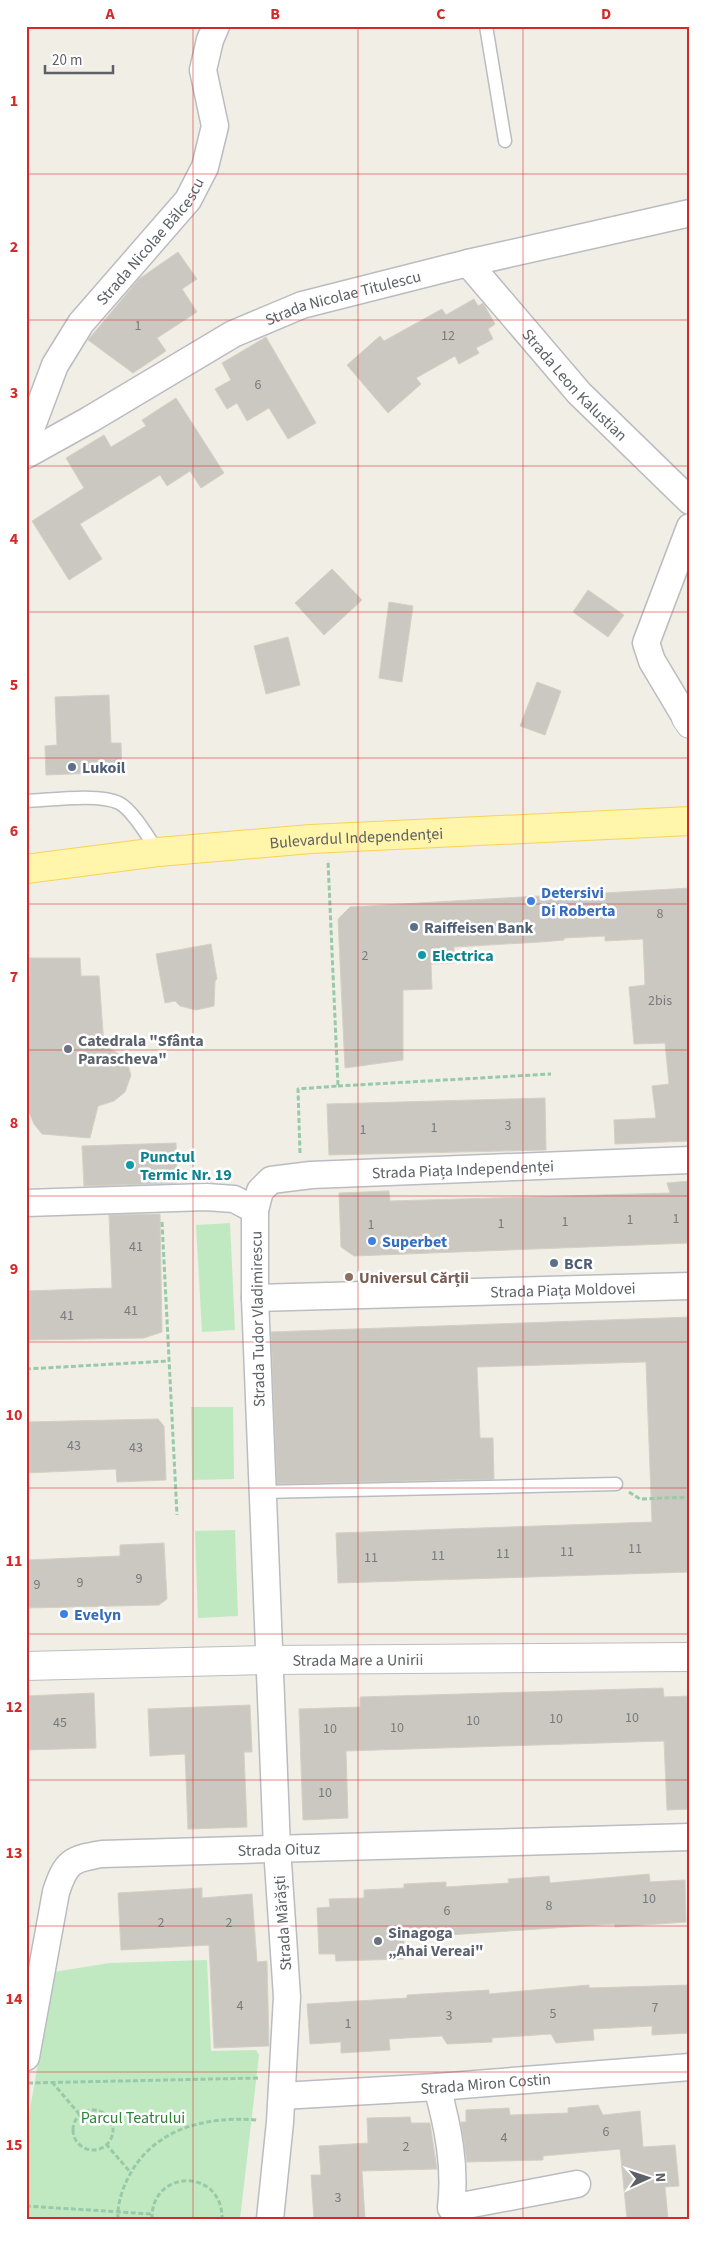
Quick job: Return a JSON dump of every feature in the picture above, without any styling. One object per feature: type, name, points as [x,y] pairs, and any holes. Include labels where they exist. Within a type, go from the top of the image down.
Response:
[{"type":"main road","name":"Bulevardul Independenței","points":[[26,869],[158,852],[326,838],[690,821]]},
{"type":"main road","name":"Strada Mare a Unirii","points":[[26,1666],[269,1660],[690,1657]]},
{"type":"street","name":"Strada Nicolae Bălcescu","points":[[26,442],[54,365],[81,323],[188,200],[205,167],[215,126],[203,70],[210,40],[216,26]]},
{"type":"street","name":"Strada Nicolae Titulescu","points":[[26,455],[89,420],[233,334],[302,305],[468,263],[690,212]]},
{"type":"street","name":"Strada Leon Kalustian","points":[[468,263],[579,393],[690,501]]},
{"type":"street","points":[[689,720],[652,661],[646,643],[690,527]]},
{"type":"street","name":"Strada Piața Independenței","points":[[255,1210],[260,1190],[272,1180],[301,1176],[690,1160]]},
{"type":"street","name":"Strada Tudor Vladimirescu","points":[[26,1203],[206,1197],[234,1199],[255,1210],[255,1298],[261,1492],[269,1660]]},
{"type":"street","name":"Strada Piața Moldovei","points":[[255,1298],[690,1286]]},
{"type":"street","name":"Strada Mărăști","points":[[269,1660],[277,1848],[288,1997],[280,2122],[270,2219]]},
{"type":"street","name":"Strada Oituz","points":[[26,2057],[56,1892],[63,1872],[78,1858],[102,1854],[690,1837]]},
{"type":"street","name":"Strada Miron Costin","points":[[282,2087],[437,2087],[690,2067]]},
{"type":"street","points":[[437,2087],[449,2131],[454,2186],[451,2208],[577,2184]]},
{"type":"lane","points":[[486,26],[506,141]]},
{"type":"lane","points":[[26,801],[101,798],[121,804],[141,826],[158,852]]},
{"type":"lane","points":[[261,1492],[616,1484]]},
{"type":"path","points":[[326,838],[338,1086]]},
{"type":"path","points":[[301,1176],[298,1089],[551,1074]]},
{"type":"path","points":[[161,1199],[177,1515]]},
{"type":"path","points":[[26,1369],[168,1361]]},
{"type":"path","points":[[616,1484],[640,1499],[690,1497]]},
{"type":"path","points":[[52,2082],[80,2114]]},
{"type":"path","points":[[26,2083],[282,2087]]},
{"type":"path","points":[[92,2110],[105,2114],[110,2119],[113,2131],[112,2137],[106,2144],[92,2150],[80,2145],[73,2133],[75,2120],[80,2114],[92,2110]]},
{"type":"path","points":[[118,2219],[117,2212],[123,2189],[131,2173],[153,2144],[184,2128],[218,2119],[236,2118],[280,2122]]},
{"type":"path","points":[[106,2144],[131,2173]]},
{"type":"path","points":[[152,2219],[155,2200],[161,2191],[170,2184],[181,2180],[193,2180],[204,2184],[213,2191],[219,2200],[222,2219]]},
{"type":"path","points":[[26,2206],[152,2214]]},
{"type":"green space","points":[[230,1223],[235,1330],[202,1332],[196,1225]]},
{"type":"green space","points":[[191,1407],[233,1407],[234,1479],[192,1480]]},
{"type":"green space","points":[[235,1530],[238,1616],[198,1618],[195,1531]]},
{"type":"green space","name":"Parcul Teatrului","points":[[207,1960],[211,2051],[256,2050],[259,2055],[240,2219],[26,2219],[26,2132],[54,1972],[110,1963]]},
{"type":"building","points":[[178,252],[197,279],[182,289],[197,312],[157,338],[166,351],[133,373],[88,340],[139,279]]},
{"type":"building","points":[[474,299],[478,306],[483,303],[495,324],[488,329],[493,339],[476,348],[479,353],[459,364],[455,356],[416,378],[421,384],[388,413],[347,365],[380,336],[384,341],[442,309],[446,315]]},
{"type":"building","points":[[266,337],[316,423],[288,439],[269,408],[247,421],[237,403],[227,409],[215,389],[231,380],[222,363]]},
{"type":"building","points":[[176,398],[224,473],[201,488],[190,471],[167,486],[160,475],[80,524],[102,559],[69,580],[32,521],[84,488],[66,458],[104,435],[111,447],[146,426],[142,420]]},
{"type":"building","points":[[332,569],[362,600],[324,635],[295,603]]},
{"type":"building","points":[[588,590],[624,615],[608,637],[573,612]]},
{"type":"building","points":[[389,602],[413,606],[402,682],[379,678]]},
{"type":"building","points":[[288,637],[300,685],[266,694],[254,646]]},
{"type":"building","points":[[537,682],[561,691],[545,735],[520,726]]},
{"type":"building","points":[[109,695],[111,743],[121,743],[122,772],[46,775],[45,746],[57,745],[55,697]]},
{"type":"building","points":[[690,888],[690,1141],[615,1144],[614,1120],[656,1118],[652,1086],[669,1084],[665,1043],[634,1044],[629,987],[645,985],[643,939],[605,941],[605,936],[454,947],[454,963],[431,964],[432,989],[403,990],[403,1060],[345,1068],[338,919],[350,907],[563,895],[564,899],[603,896],[604,893]]},
{"type":"building","points":[[211,944],[217,979],[215,981],[214,1006],[196,1010],[180,1006],[175,1001],[165,1003],[156,954]]},
{"type":"building","name":"Catedrala \"Sfânta Parascheva\"","points":[[29,958],[80,958],[81,976],[99,976],[104,1046],[116,1052],[127,1062],[131,1075],[125,1092],[114,1101],[98,1106],[90,1138],[42,1134],[34,1124],[26,1105],[26,976],[30,976]]},
{"type":"building","points":[[545,1098],[546,1150],[329,1155],[327,1104]]},
{"type":"building","name":"Punctul Termic Nr. 19","points":[[176,1143],[177,1183],[84,1186],[82,1146]]},
{"type":"building","points":[[690,1181],[690,1243],[354,1256],[341,1247],[339,1193],[389,1191],[390,1201],[670,1193],[667,1183]]},
{"type":"building","points":[[160,1214],[162,1332],[144,1338],[26,1340],[26,1291],[112,1288],[109,1215]]},
{"type":"building","points":[[690,1317],[690,1572],[338,1583],[336,1533],[652,1522],[646,1362],[477,1367],[480,1438],[493,1438],[494,1479],[277,1484],[271,1332]]},
{"type":"building","points":[[158,1419],[164,1426],[166,1480],[117,1482],[116,1469],[26,1473],[26,1422]]},
{"type":"building","points":[[164,1543],[167,1599],[159,1605],[26,1608],[26,1560],[120,1556],[120,1545]]},
{"type":"building","points":[[663,1688],[664,1697],[690,1696],[690,1809],[667,1810],[664,1741],[346,1751],[348,1818],[303,1820],[299,1709],[360,1707],[360,1697]]},
{"type":"building","points":[[94,1693],[96,1748],[26,1750],[26,1696]]},
{"type":"building","points":[[250,1705],[252,1752],[244,1752],[247,1827],[188,1829],[185,1754],[150,1756],[148,1709]]},
{"type":"building","points":[[649,1874],[650,1882],[685,1880],[686,1922],[615,1927],[614,1924],[404,1938],[404,1959],[336,1961],[335,1954],[319,1954],[317,1908],[330,1907],[329,1899],[364,1898],[364,1890],[404,1888],[404,1884],[446,1882],[446,1887],[509,1883],[508,1879],[549,1876],[550,1883]]},
{"type":"building","points":[[202,1888],[202,1898],[252,1894],[257,1962],[267,1961],[269,2046],[214,2048],[209,1945],[121,1950],[118,1893]]},
{"type":"building","points":[[589,1985],[589,1988],[690,1985],[690,2033],[652,2035],[652,2026],[593,2029],[594,2040],[556,2043],[551,2034],[492,2038],[492,2042],[447,2044],[442,2036],[389,2039],[390,2050],[341,2053],[341,2042],[310,2044],[307,2004],[407,1998],[407,1995],[489,1990],[489,1994]]},
{"type":"building","points":[[598,2105],[603,2115],[640,2111],[643,2147],[675,2145],[679,2186],[665,2187],[668,2219],[627,2219],[620,2149],[543,2156],[543,2160],[467,2162],[461,2122],[466,2122],[466,2110],[509,2108],[510,2115],[568,2113],[568,2108]]},
{"type":"building","points":[[410,2117],[411,2123],[430,2123],[437,2169],[362,2171],[365,2219],[314,2219],[311,2175],[321,2175],[319,2146],[368,2143],[367,2118]]},
{"type":"place","name":"Lukoil","points":[[72,767]]},
{"type":"place","name":"Detersivi Di Roberta","points":[[531,901]]},
{"type":"place","name":"Raiffeisen Bank","points":[[414,927]]},
{"type":"place","name":"Electrica","points":[[422,955]]},
{"type":"place","name":"Catedrala \"Sfânta Parascheva\"","points":[[68,1049]]},
{"type":"place","name":"Punctul Termic Nr. 19","points":[[130,1165]]},
{"type":"place","name":"Superbet","points":[[372,1241]]},
{"type":"place","name":"BCR","points":[[554,1263]]},
{"type":"place","name":"Universul Cărții","points":[[349,1277]]},
{"type":"place","name":"Evelyn","points":[[64,1614]]},
{"type":"place","name":"Sinagoga „Ahai Vereai\"","points":[[378,1941]]}]
